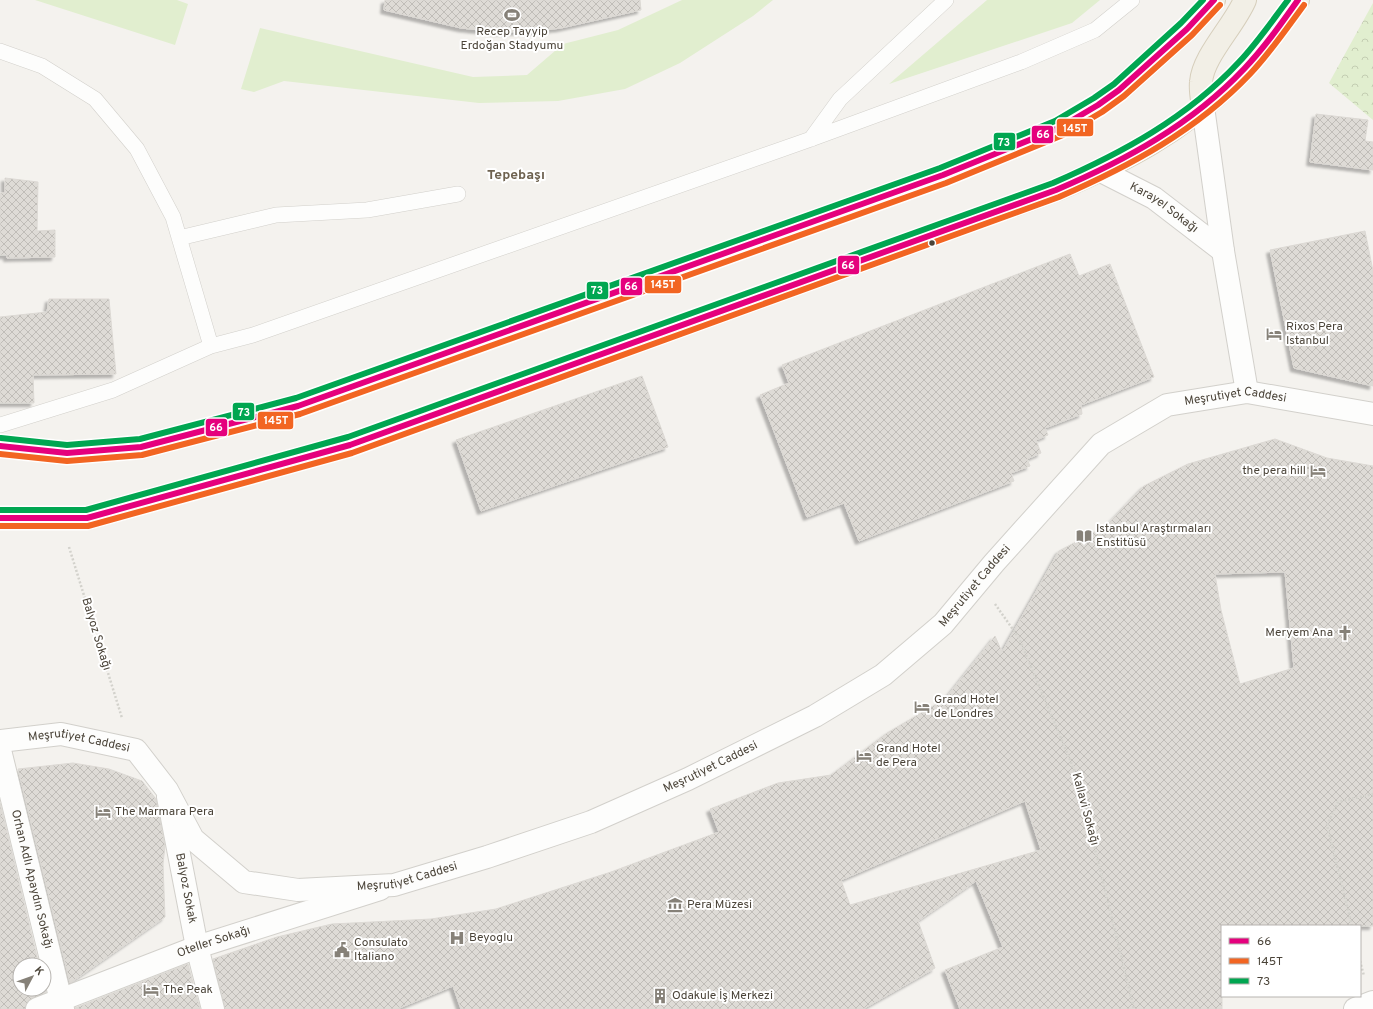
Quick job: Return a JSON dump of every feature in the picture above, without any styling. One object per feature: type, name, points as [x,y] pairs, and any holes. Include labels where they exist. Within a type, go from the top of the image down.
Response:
[{"type":"main road","points":[[0,446],[67,453],[141,447],[298,406],[936,178],[1031,140],[1077,119],[1119,90],[1187,29],[1214,0]]},
{"type":"main road","points":[[1203,107],[1201,83],[1202,75],[1211,54],[1238,15],[1245,0]]},
{"type":"main road","points":[[0,518],[87,518],[350,444],[1056,190],[1123,161],[1164,137],[1203,107],[1236,78],[1261,50],[1298,0]]},
{"type":"street","points":[[1203,107],[1223,251],[1247,392]]},
{"type":"street","name":"Karayel Sokağı","points":[[1101,171],[1154,198],[1223,251]]},
{"type":"street","name":"Meşrutiyet Caddesi","points":[[0,741],[61,734],[136,750],[167,790],[193,838],[244,882],[298,890],[394,885],[487,857],[591,822],[688,779],[815,716],[883,675],[943,624],[979,581],[1102,444],[1166,404],[1247,392],[1373,414]]},
{"type":"street","name":"Orhan Adlı Apaydın Sokağı","points":[[0,750],[62,1004]]},
{"type":"street","name":"Balyoz Sokak","points":[[167,790],[197,946],[214,1009]]},
{"type":"street","name":"Oteller Sokağı","points":[[37,1009],[62,1004],[197,946],[394,885]]},
{"type":"street","points":[[1355,1009],[1373,1002]]},
{"type":"lane","points":[[811,139],[840,99],[946,0]]},
{"type":"lane","points":[[0,425],[113,390],[158,372],[211,346],[254,335],[811,139],[1021,62],[1095,30],[1132,0]]},
{"type":"lane","points":[[0,51],[42,66],[94,99],[137,149],[173,218],[211,346]]},
{"type":"lane","points":[[179,238],[276,215],[367,210],[458,194]]},
{"type":"path","name":"Balyoz Sokağı","points":[[61,518],[131,749]]},
{"type":"path","name":"Kallavi Sokağı","points":[[979,581],[1019,638],[1078,779],[1134,1009]]},
{"type":"path","points":[[1352,925],[1327,825],[1338,802],[1373,794]]},
{"type":"green space","points":[[35,0],[177,0],[188,4],[175,45]]},
{"type":"green space","points":[[682,0],[773,0],[753,16],[680,63],[625,89],[558,101],[479,103],[284,81],[254,92],[241,89],[260,28],[473,77],[527,75],[563,44],[618,30]]},
{"type":"green space","points":[[987,0],[1100,0],[1072,23],[889,84]]},
{"type":"green space","points":[[1373,3],[1373,120],[1329,83]]},
{"type":"building","name":"Recep Tayyip Erdoğan Stadyumu","points":[[385,0],[640,0],[641,10],[561,28],[536,31],[498,32],[461,28],[384,10]]},
{"type":"building","points":[[1316,114],[1368,120],[1365,141],[1373,142],[1373,170],[1310,162]]},
{"type":"building","points":[[5,178],[38,182],[37,231],[55,230],[55,257],[7,258],[7,255],[0,255],[0,193],[5,193]]},
{"type":"building","points":[[1365,231],[1373,271],[1373,386],[1294,368],[1270,250]]},
{"type":"building","points":[[1070,254],[1079,276],[1110,264],[1154,377],[1081,405],[1082,414],[1045,428],[1048,435],[1036,440],[1041,453],[1027,459],[1030,466],[1011,473],[1014,481],[859,541],[844,503],[807,517],[760,395],[789,383],[782,365]]},
{"type":"building","points":[[49,299],[109,299],[116,374],[33,375],[34,403],[0,403],[0,317],[47,312]]},
{"type":"building","points":[[642,376],[668,447],[481,511],[456,440]]},
{"type":"building","points":[[1275,439],[1327,458],[1373,466],[1373,926],[1221,925],[1222,1009],[960,1009],[945,970],[1003,947],[976,881],[918,921],[935,968],[863,1009],[461,1009],[453,986],[397,1009],[225,1009],[213,959],[277,937],[332,924],[431,919],[496,909],[611,872],[719,832],[710,809],[778,783],[831,775],[887,733],[945,699],[995,636],[1002,652],[1059,551],[1106,526],[1144,486],[1188,464]],"holes":[[[1285,572],[1294,668],[1240,684],[1221,610],[1215,574]],[[1025,801],[1041,850],[850,905],[841,880]]]},
{"type":"building","points":[[73,763],[109,769],[142,781],[156,799],[165,846],[163,864],[165,917],[70,983],[18,769]]},
{"type":"building","points":[[0,803],[37,957],[12,957],[12,997],[36,997],[28,1001],[25,1009],[0,1009]]},
{"type":"building","points":[[188,964],[200,1009],[75,1009],[75,1008]]},
{"type":"transit line","name":"73","points":[[1,438],[67,445],[140,439],[296,398],[940,168],[1055,121],[1094,98],[1114,84],[1181,23],[1203,0]]},
{"type":"transit line","name":"66","points":[[0,446],[67,453],[141,447],[298,406],[943,175],[1059,128],[1098,105],[1119,90],[1187,29],[1214,0]]},
{"type":"transit line","name":"73","points":[[0,510],[86,510],[348,437],[1053,183],[1128,146],[1175,117],[1198,100],[1219,82],[1246,55],[1288,0]]},
{"type":"transit line","name":"66","points":[[0,518],[87,518],[350,445],[1056,190],[1132,153],[1180,124],[1202,107],[1224,89],[1244,69],[1272,36],[1298,0]]},
{"type":"transit line","name":"145T","points":[[0,454],[67,461],[142,455],[300,414],[946,183],[1063,135],[1102,112],[1124,96],[1192,35],[1220,5]]},
{"type":"transit line","name":"145T","points":[[0,526],[88,526],[352,453],[1059,197],[1111,173],[1161,145],[1185,130],[1207,113],[1250,74],[1304,5]]},
{"type":"place","name":"Recep Tayyip Erdoğan Stadyumu","points":[[512,15]]},
{"type":"place","name":"Rixos Pera Istanbul","points":[[1274,334]]},
{"type":"place","name":"the pera hill","points":[[1318,471]]},
{"type":"place","name":"Istanbul Araştırmaları Enstitüsü","points":[[1084,536]]},
{"type":"place","name":"Meryem Ana","points":[[1345,633]]},
{"type":"place","name":"Grand Hotel de Londres","points":[[922,707]]},
{"type":"place","name":"Grand Hotel de Pera","points":[[864,756]]},
{"type":"place","name":"The Marmara Pera","points":[[103,812]]},
{"type":"place","name":"Pera Müzesi","points":[[675,905]]},
{"type":"place","name":"Beyoglu","points":[[457,938]]},
{"type":"place","name":"Consulato Italiano","points":[[342,950]]},
{"type":"place","name":"The Peak","points":[[151,990]]},
{"type":"place","name":"Odakule İş Merkezi","points":[[660,996]]},
{"type":"district","name":"Tepebaşı","points":[[516,175]]}]
